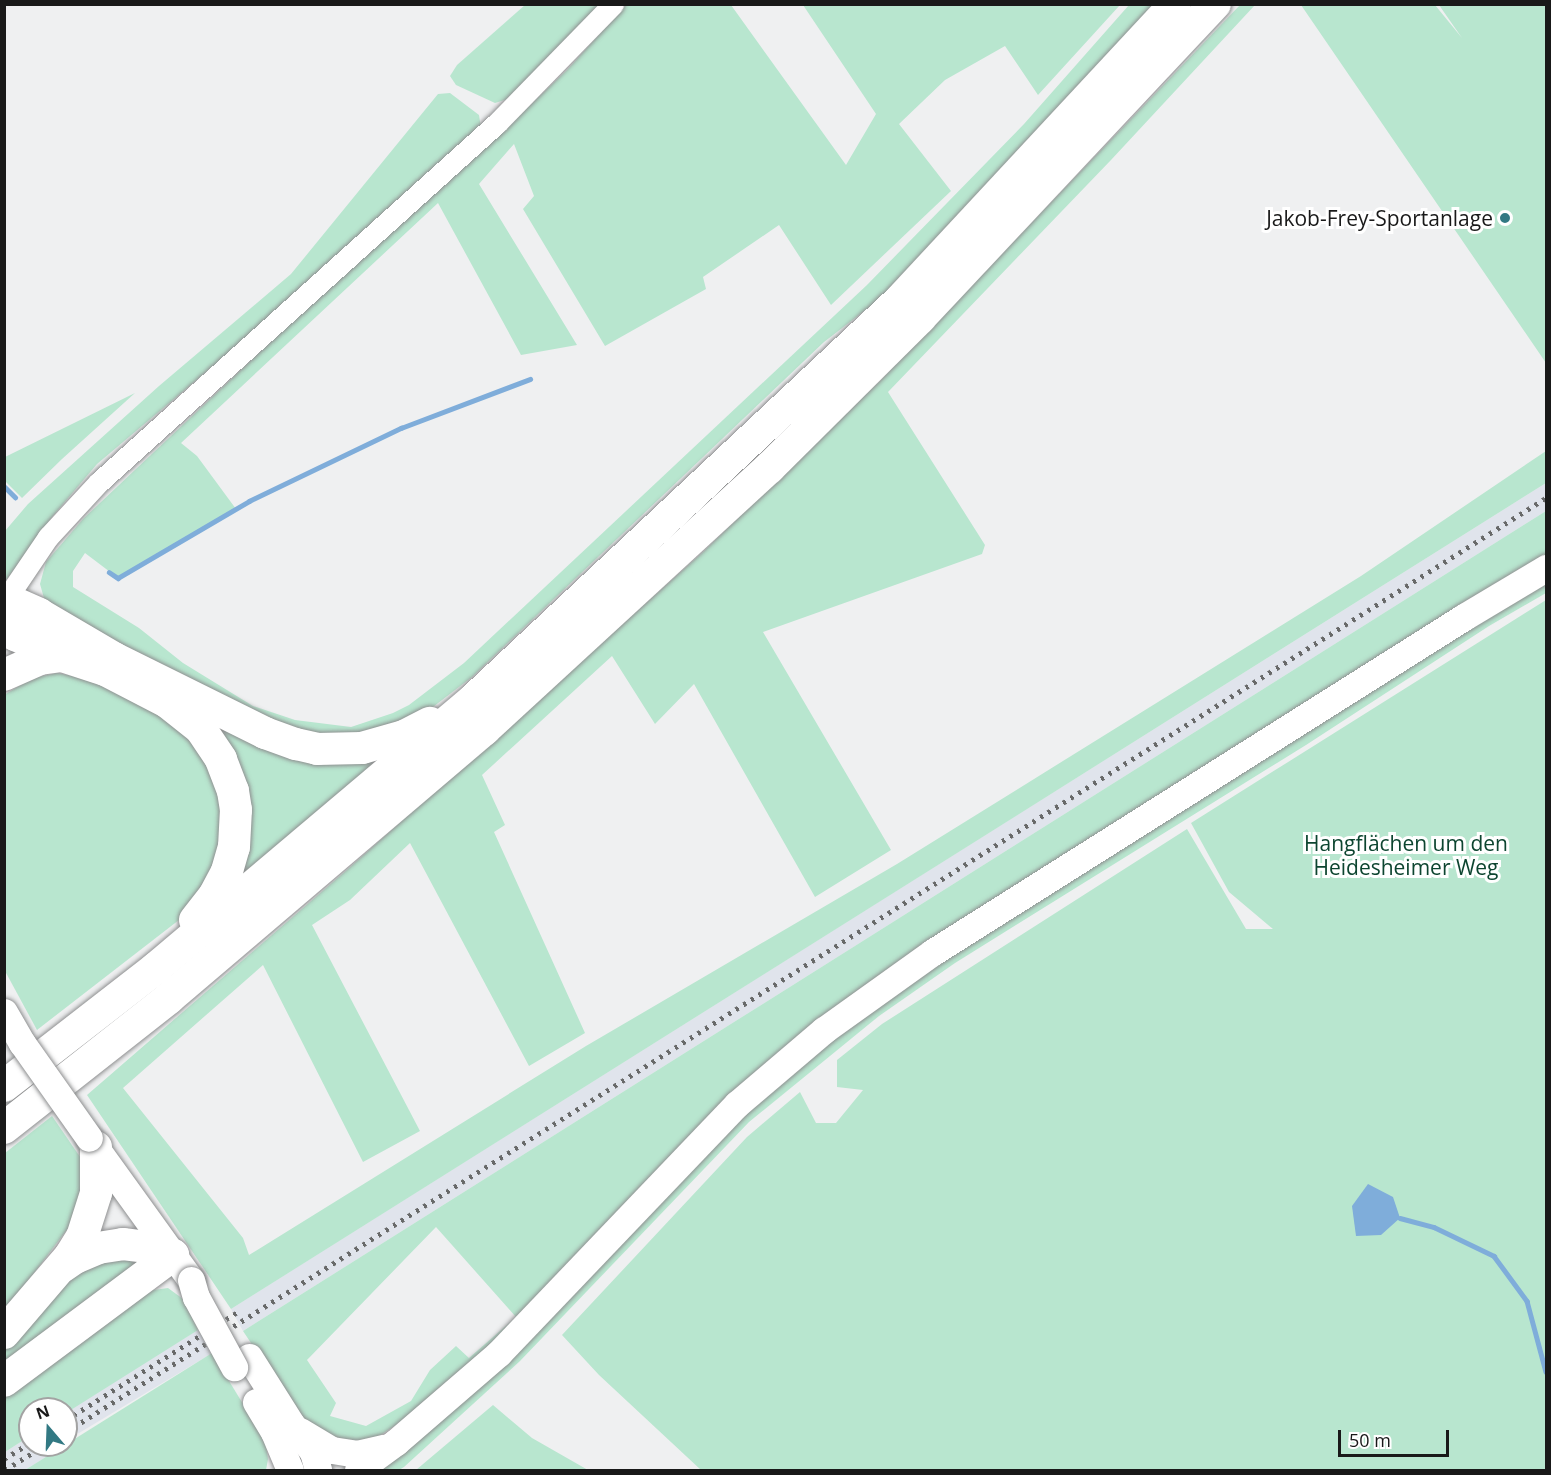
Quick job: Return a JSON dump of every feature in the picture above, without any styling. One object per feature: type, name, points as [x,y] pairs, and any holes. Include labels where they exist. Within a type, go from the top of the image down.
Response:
[{"type":"highway","points":[[4,1086],[156,968],[473,700],[901,299],[1175,4]]},
{"type":"highway","points":[[4,1128],[169,998],[484,730],[752,484],[920,318],[1215,4]]},
{"type":"highway","points":[[156,968],[215,894],[227,871],[236,827],[233,791],[228,773],[213,745],[185,714],[105,670],[62,656],[15,635],[7,617],[5,601],[39,614],[114,658],[265,733],[296,744],[343,750],[382,744],[404,736],[473,700]]},
{"type":"highway","points":[[4,675],[40,659],[62,656]]},
{"type":"highway","points":[[4,1333],[70,1256],[91,1216],[96,1193],[93,1143]]},
{"type":"highway","points":[[55,1273],[82,1255],[98,1248],[123,1244],[148,1246],[172,1255]]},
{"type":"highway","points":[[4,1381],[172,1255]]},
{"type":"main road","points":[[358,1470],[396,1442],[499,1353],[737,1104],[824,1030],[933,952],[1464,617],[1546,568]]},
{"type":"main road","points":[[4,1012],[22,1043],[191,1280],[196,1297],[242,1362],[283,1428],[313,1452],[318,1470]]},
{"type":"main road","points":[[283,1428],[332,1450],[357,1454],[377,1451],[396,1442]]},
{"type":"main road","points":[[275,1470],[283,1428]]},
{"type":"main road","points":[[283,1428],[290,1470]]},
{"type":"street","points":[[5,601],[48,537],[99,482],[498,123],[613,4]]},
{"type":"shaded area","points":[[1546,483],[1546,511],[243,1331],[231,1309]]},
{"type":"shaded area","points":[[198,1330],[212,1353],[78,1433],[78,1402]]},
{"type":"shaded area","points":[[18,1444],[18,1457],[46,1457],[25,1470],[5,1470],[5,1452]]},
{"type":"green space","points":[[525,5],[601,5],[514,97],[495,103],[456,85],[450,76],[457,65]]},
{"type":"green space","points":[[626,5],[731,5],[846,165],[876,114],[803,5],[1120,5],[1038,95],[1005,46],[945,80],[899,124],[951,191],[831,305],[779,225],[703,277],[706,289],[605,346],[523,209],[534,196],[514,144],[479,184],[577,345],[521,355],[438,203],[181,443],[197,456],[236,509],[118,578],[85,553],[73,571],[73,587],[139,628],[183,663],[253,706],[295,720],[351,727],[393,713],[409,705],[464,663],[867,285],[1024,124],[1129,5],[1158,5],[1036,139],[877,301],[824,342],[472,677],[416,720],[351,741],[288,734],[46,605],[40,584],[46,562],[83,519],[259,353],[505,129],[567,70]]},
{"type":"green space","points":[[1240,5],[1255,5],[1111,160],[888,392],[985,545],[982,554],[763,632],[891,850],[815,897],[694,684],[655,724],[612,656],[482,775],[505,825],[494,832],[585,1033],[529,1066],[410,843],[350,900],[312,925],[420,1131],[363,1162],[263,965],[123,1088],[243,1238],[249,1255],[586,1046],[897,864],[1361,576],[1546,451],[1546,483],[231,1309],[87,1095],[348,869],[702,553],[881,380]]},
{"type":"green space","name":"Jakob-Frey-Sportanlage","points":[[1301,5],[1435,5],[1462,38],[1439,5],[1546,5],[1546,363]]},
{"type":"green space","points":[[450,93],[479,115],[481,128],[245,339],[97,464],[52,517],[5,582],[5,531],[28,504],[159,386],[291,274],[438,94]]},
{"type":"green space","points":[[135,393],[22,498],[5,481],[5,457]]},
{"type":"green space","points":[[1546,511],[1546,560],[950,927],[520,1320],[402,1421],[379,1436],[357,1444],[309,1430],[243,1331]],"holes":[[[436,1227],[516,1317],[469,1358],[456,1346],[430,1370],[411,1401],[366,1426],[330,1416],[336,1403],[307,1360]]]},
{"type":"green space","points":[[1546,579],[1546,593],[1489,626],[1306,745],[955,963],[879,1016],[749,1122],[520,1361],[404,1467],[399,1470],[381,1470],[481,1382],[743,1111],[910,979]]},
{"type":"green space","name":"Hangflächen um den Heidesheimer Weg","points":[[1546,600],[1546,1470],[701,1470],[599,1375],[562,1335],[747,1137],[800,1092],[816,1123],[836,1123],[863,1090],[837,1087],[837,1060],[882,1024],[1187,829],[1246,929],[1273,929],[1229,892],[1191,823]]},
{"type":"green space","points":[[57,673],[100,681],[188,731],[222,786],[224,850],[188,913],[37,1030],[5,971],[4,695],[33,678]]},
{"type":"green space","points":[[218,720],[293,752],[409,741],[222,897],[239,852],[206,726]]},
{"type":"green space","points":[[52,1116],[87,1167],[72,1223],[5,1311],[5,1153]]},
{"type":"green space","points":[[146,1256],[5,1372],[5,1345],[62,1284],[98,1261]]},
{"type":"green space","points":[[168,1288],[183,1299],[198,1330],[78,1405],[78,1397],[18,1397],[18,1444],[5,1452],[5,1394],[140,1292]]},
{"type":"green space","points":[[212,1353],[265,1440],[268,1459],[266,1470],[25,1470],[46,1457],[78,1457],[78,1437]]},
{"type":"green space","points":[[493,1405],[532,1438],[588,1470],[416,1470]]},
{"type":"water","points":[[1368,1184],[1393,1197],[1400,1218],[1381,1235],[1356,1236],[1352,1206]]},
{"type":"waterway","points":[[109,572],[118,578],[249,501],[401,428],[530,379]]},
{"type":"waterway","points":[[4,486],[15,497]]},
{"type":"waterway","points":[[1400,1218],[1434,1227],[1494,1256],[1527,1301],[1546,1372]]},
{"type":"railway","points":[[78,1424],[1546,498]]},
{"type":"railway","points":[[78,1412],[239,1311]]},
{"type":"railway","points":[[4,1459],[18,1450]]},
{"type":"railway","points":[[5,1470],[26,1457]]},
{"type":"place","name":"Jakob-Frey-Sportanlage","points":[[1505,218]]}]
